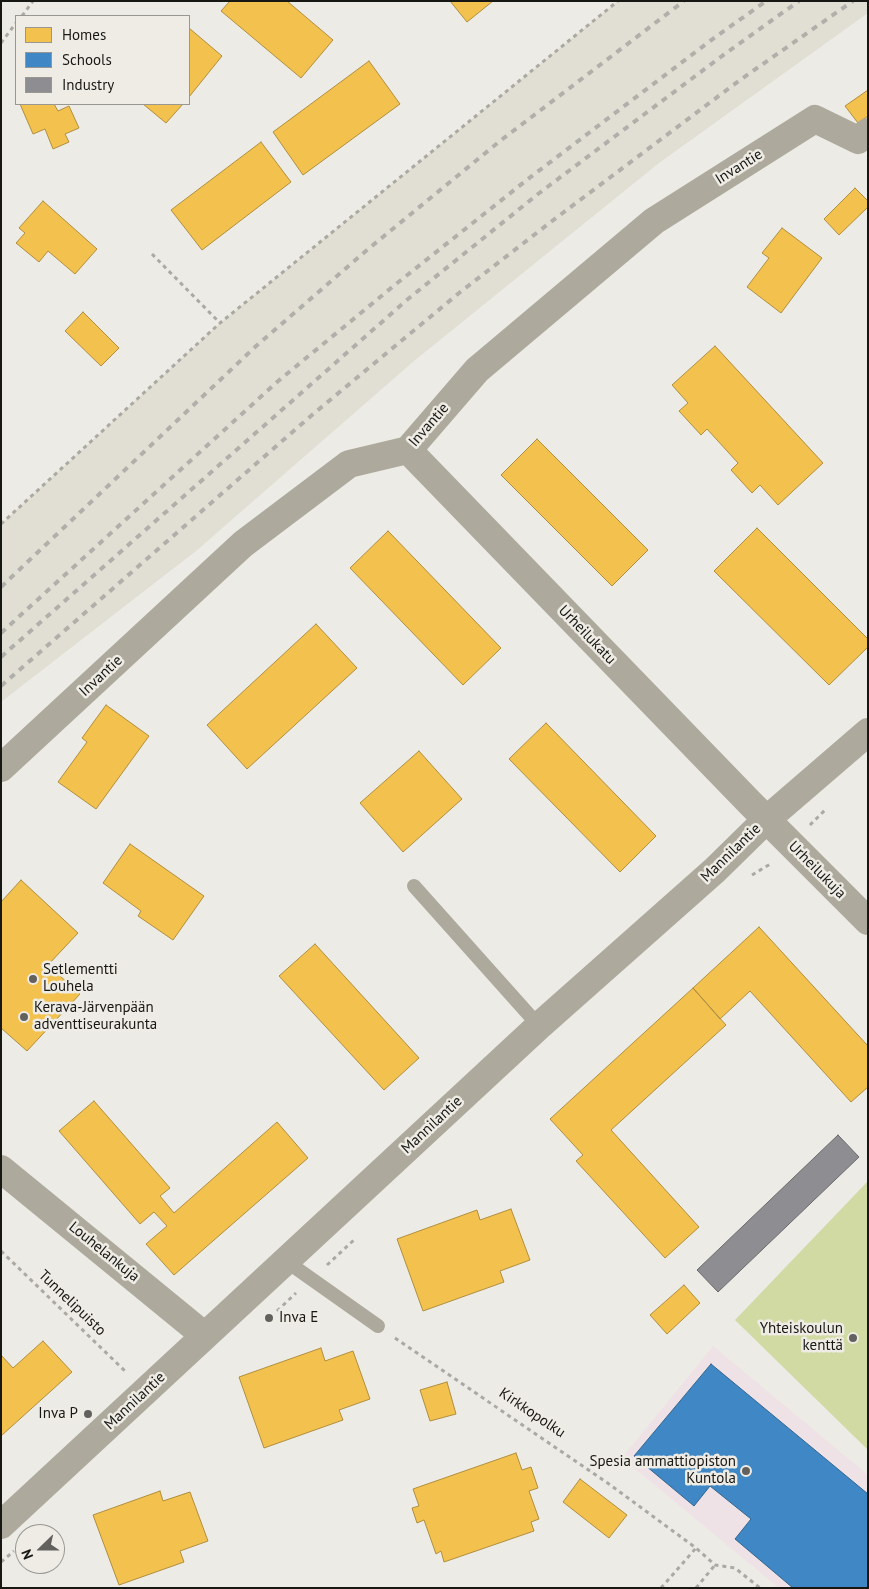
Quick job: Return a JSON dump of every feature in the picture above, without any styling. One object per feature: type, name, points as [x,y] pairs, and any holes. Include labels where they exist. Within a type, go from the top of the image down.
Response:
[{"type":"street","name":"Invantie","points":[[1,768],[243,544],[349,464],[408,450],[477,370],[654,221],[815,119],[864,142]]},
{"type":"street","name":"Urheilukatu","points":[[408,450],[766,820]]},
{"type":"street","name":"Mannilantie","points":[[1,1525],[539,1026],[715,870],[766,820],[868,732]]},
{"type":"street","name":"Urheilukuja","points":[[766,820],[868,921]]},
{"type":"street","name":"Louhelankuja","points":[[1,1169],[205,1336]]},
{"type":"lane","points":[[414,886],[539,1026]]},
{"type":"lane","points":[[286,1261],[378,1326]]},
{"type":"path","points":[[23,15],[33,1]]},
{"type":"path","points":[[1,524],[220,323],[618,1]]},
{"type":"path","points":[[1,43],[15,24]]},
{"type":"path","points":[[152,254],[220,323]]},
{"type":"path","points":[[792,844],[829,805]]},
{"type":"path","name":"Tunnelipuisto","points":[[1,1250],[126,1372]]},
{"type":"path","name":"Kirkkopolku","points":[[378,1326],[608,1484],[696,1548],[715,1565],[735,1568],[760,1588]]},
{"type":"path","points":[[661,1588],[696,1548]]},
{"type":"path","points":[[696,1588],[715,1565]]},
{"type":"shaded area","points":[[618,1],[868,1],[868,13],[659,163],[414,361],[196,551],[1,702],[1,524],[220,323]]},
{"type":"shaded area","name":"Spesia ammattiopiston Kuntola","points":[[713,1346],[868,1475],[868,1588],[779,1588],[622,1458]]},
{"type":"green space","points":[[868,1181],[868,1450],[735,1320]]},
{"type":"building: Homes","points":[[230,1],[287,1],[333,40],[301,78],[221,11]]},
{"type":"building: Homes","points":[[450,1],[493,1],[467,22]]},
{"type":"building: Homes","points":[[190,29],[222,56],[190,96]]},
{"type":"building: Homes","points":[[369,61],[400,104],[303,175],[273,132]]},
{"type":"building: Homes","points":[[868,90],[868,116],[858,123],[845,106]]},
{"type":"building: Homes","points":[[20,105],[55,105],[58,111],[69,106],[79,128],[65,134],[69,142],[53,149],[45,129],[33,134]]},
{"type":"building: Homes","points":[[144,105],[182,105],[166,123]]},
{"type":"building: Homes","points":[[261,142],[291,182],[202,250],[171,210]]},
{"type":"building: Homes","points":[[855,188],[868,201],[868,207],[839,235],[824,219]]},
{"type":"building: Homes","points":[[43,201],[97,249],[75,274],[48,251],[39,262],[16,243],[25,233],[19,228]]},
{"type":"building: Homes","points":[[782,228],[822,258],[781,313],[747,287],[769,258],[762,253]]},
{"type":"building: Homes","points":[[83,312],[119,348],[101,366],[65,331]]},
{"type":"building: Homes","points":[[715,346],[823,463],[778,505],[760,485],[752,493],[731,470],[738,463],[707,429],[701,435],[679,411],[688,403],[672,385]]},
{"type":"building: Homes","points":[[537,439],[648,550],[612,586],[501,475]]},
{"type":"building: Homes","points":[[757,528],[868,639],[868,647],[829,685],[714,571]]},
{"type":"building: Homes","points":[[388,531],[501,648],[463,685],[350,568]]},
{"type":"building: Homes","points":[[316,624],[357,668],[247,769],[207,725]]},
{"type":"building: Homes","points":[[106,705],[149,736],[96,809],[58,782],[87,742],[82,738]]},
{"type":"building: Homes","points":[[546,723],[656,836],[620,872],[509,759]]},
{"type":"building: Homes","points":[[419,751],[462,799],[403,852],[360,803]]},
{"type":"building: Homes","points":[[130,844],[204,896],[173,940],[138,916],[141,911],[103,883]]},
{"type":"building: Homes","name":"Setlementti Louhela","points":[[21,880],[78,933],[48,965],[80,994],[27,1051],[1,1028],[1,902]]},
{"type":"building: Homes","points":[[759,927],[868,1046],[868,1087],[851,1102],[750,991],[720,1019],[693,988]]},
{"type":"building: Homes","points":[[315,944],[419,1058],[384,1090],[279,976]]},
{"type":"building: Homes","points":[[693,988],[726,1025],[611,1130],[699,1227],[665,1258],[576,1161],[583,1155],[550,1119]]},
{"type":"building: Homes","points":[[94,1101],[170,1188],[160,1196],[174,1213],[277,1122],[308,1158],[174,1275],[146,1244],[167,1226],[154,1212],[140,1224],[59,1131]]},
{"type":"building: Homes","points":[[511,1209],[530,1260],[500,1271],[504,1282],[423,1311],[397,1239],[477,1210],[480,1220]]},
{"type":"building: Homes","points":[[684,1285],[700,1303],[667,1334],[650,1315]]},
{"type":"building: Homes","points":[[43,1341],[72,1372],[1,1436],[1,1355],[13,1368]]},
{"type":"building: Homes","points":[[321,1348],[325,1361],[353,1351],[370,1399],[339,1410],[343,1420],[264,1448],[239,1377]]},
{"type":"building: Homes","points":[[447,1382],[456,1414],[430,1421],[420,1390]]},
{"type":"building: Homes","points":[[516,1453],[522,1470],[531,1467],[538,1488],[529,1491],[539,1519],[531,1522],[534,1531],[444,1562],[441,1551],[436,1554],[424,1520],[417,1523],[412,1508],[419,1506],[413,1489]]},
{"type":"building: Homes","points":[[580,1479],[627,1515],[609,1538],[563,1502]]},
{"type":"building: Homes","points":[[160,1491],[163,1501],[190,1492],[208,1541],[180,1551],[184,1562],[119,1585],[93,1515]]},
{"type":"building: Schools","name":"Spesia ammattiopiston Kuntola","points":[[711,1364],[868,1494],[868,1588],[793,1588],[735,1539],[751,1519],[710,1486],[694,1506],[634,1456]]},
{"type":"building: Industry","points":[[838,1135],[859,1157],[718,1292],[697,1270]]},
{"type":"railway","points":[[1,587],[255,347],[367,250],[500,141],[684,1]]},
{"type":"railway","points":[[1,633],[277,382],[528,179],[710,41],[766,1]]},
{"type":"railway","points":[[1,657],[408,299],[538,194],[722,56],[799,1]]},
{"type":"railway","points":[[1,686],[312,415],[459,293],[740,80],[853,1]]},
{"type":"place","name":"Setlementti Louhela","points":[[33,979]]},
{"type":"place","name":"Kerava-Järvenpään adventtiseurakunta","points":[[24,1017]]},
{"type":"place","name":"Inva E","points":[[269,1318]]},
{"type":"place","name":"Yhteiskoulun kenttä","points":[[853,1338]]},
{"type":"place","name":"Inva P","points":[[88,1414]]},
{"type":"place","name":"Spesia ammattiopiston Kuntola","points":[[746,1471]]}]
